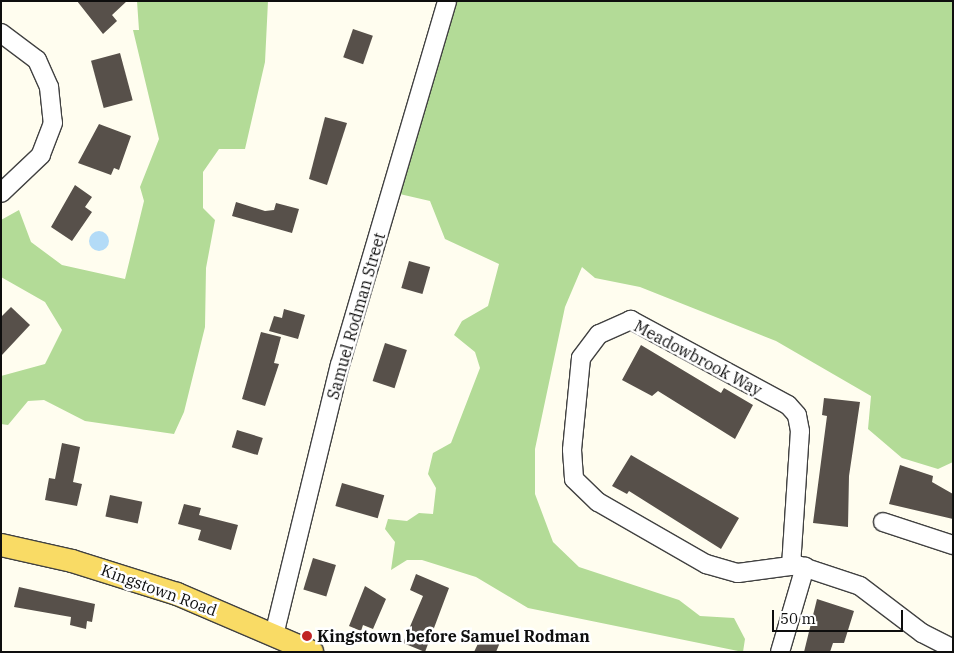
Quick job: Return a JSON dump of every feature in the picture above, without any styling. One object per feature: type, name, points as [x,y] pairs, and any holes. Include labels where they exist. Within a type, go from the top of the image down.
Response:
[{"type":"main road","name":"Kingstown Road","points":[[1,545],[109,571],[274,635],[312,652]]},
{"type":"street","name":"Samuel Rodman Street","points":[[274,635],[340,365],[444,3]]},
{"type":"street","points":[[1,33],[37,60],[49,86],[53,123],[42,155],[1,193]]},
{"type":"street","name":"Meadowbrook Way","points":[[780,652],[798,566],[800,431],[797,415],[788,405],[631,320],[599,334],[581,358],[574,414],[574,479],[598,502],[706,564],[738,572],[798,566],[860,586],[922,633],[953,649]]},
{"type":"street","points":[[883,522],[953,544]]},
{"type":"green space","points":[[137,1],[268,1],[265,62],[245,149],[219,149],[203,172],[203,208],[215,220],[206,268],[205,327],[184,412],[174,434],[85,421],[44,400],[28,401],[8,425],[1,424],[1,376],[45,364],[62,330],[45,302],[1,277],[1,220],[19,210],[31,242],[62,265],[125,279],[144,201],[140,187],[159,139],[133,30],[139,30]]},
{"type":"green space","points":[[445,1],[953,1],[953,462],[938,469],[902,458],[868,429],[871,396],[776,341],[640,287],[595,278],[582,267],[565,307],[535,449],[535,494],[553,542],[579,567],[679,600],[700,616],[734,618],[745,639],[743,652],[528,608],[476,577],[422,560],[407,560],[391,570],[395,542],[385,529],[388,519],[407,521],[419,513],[433,514],[436,488],[428,474],[433,453],[451,443],[480,368],[475,352],[454,335],[462,321],[488,306],[499,264],[445,239],[430,201],[391,192]]},
{"type":"water","points":[[99,231],[106,234],[109,241],[106,248],[99,251],[92,248],[89,241],[92,234]]},
{"type":"building","points":[[77,1],[127,1],[112,15],[117,21],[103,34]]},
{"type":"building","points":[[353,29],[373,36],[363,64],[343,57]]},
{"type":"building","points":[[120,53],[133,100],[104,108],[91,61]]},
{"type":"building","points":[[325,117],[347,123],[327,185],[309,179]]},
{"type":"building","points":[[99,124],[131,136],[119,170],[114,168],[111,175],[78,163]]},
{"type":"building","points":[[75,185],[92,197],[85,207],[92,212],[72,241],[51,227]]},
{"type":"building","points":[[236,202],[265,211],[274,210],[276,203],[299,209],[292,233],[232,216]]},
{"type":"building","points":[[409,261],[430,267],[422,294],[401,288]]},
{"type":"building","points":[[11,307],[30,325],[1,356],[1,317]]},
{"type":"building","points":[[284,309],[305,315],[298,339],[269,331],[274,316],[282,318]]},
{"type":"building","points":[[261,332],[281,337],[274,363],[279,364],[265,406],[242,399]]},
{"type":"building","points":[[385,343],[407,350],[395,388],[373,381]]},
{"type":"building","points":[[641,345],[721,393],[724,388],[753,405],[735,439],[658,391],[652,396],[622,380]]},
{"type":"building","points":[[824,398],[860,402],[849,476],[848,527],[813,523],[827,416],[822,415]]},
{"type":"building","points":[[237,430],[263,438],[258,455],[232,447]]},
{"type":"building","points":[[62,443],[80,447],[73,482],[82,484],[77,506],[45,500],[49,478],[55,479]]},
{"type":"building","points":[[631,455],[739,518],[721,549],[629,491],[627,494],[612,486]]},
{"type":"building","points":[[900,465],[933,476],[932,482],[953,494],[953,519],[889,504]]},
{"type":"building","points":[[342,483],[384,495],[378,518],[335,506]]},
{"type":"building","points":[[110,495],[142,502],[138,523],[105,517]]},
{"type":"building","points":[[184,504],[201,508],[199,515],[238,525],[231,550],[198,540],[201,530],[178,524]]},
{"type":"building","points":[[313,558],[336,565],[326,597],[303,590]]},
{"type":"building","points":[[416,574],[449,588],[425,652],[403,643],[423,596],[410,590]]},
{"type":"building","points":[[365,586],[386,599],[373,629],[363,625],[361,631],[349,626]]},
{"type":"building","points":[[19,587],[95,604],[92,622],[87,621],[86,629],[70,625],[71,617],[14,607]]},
{"type":"building","points":[[817,599],[854,611],[844,643],[833,643],[830,652],[804,652]]},
{"type":"building","points":[[484,631],[501,640],[496,652],[474,652]]},
{"type":"place","name":"Kingstown before Samuel Rodman","points":[[307,636]]}]
